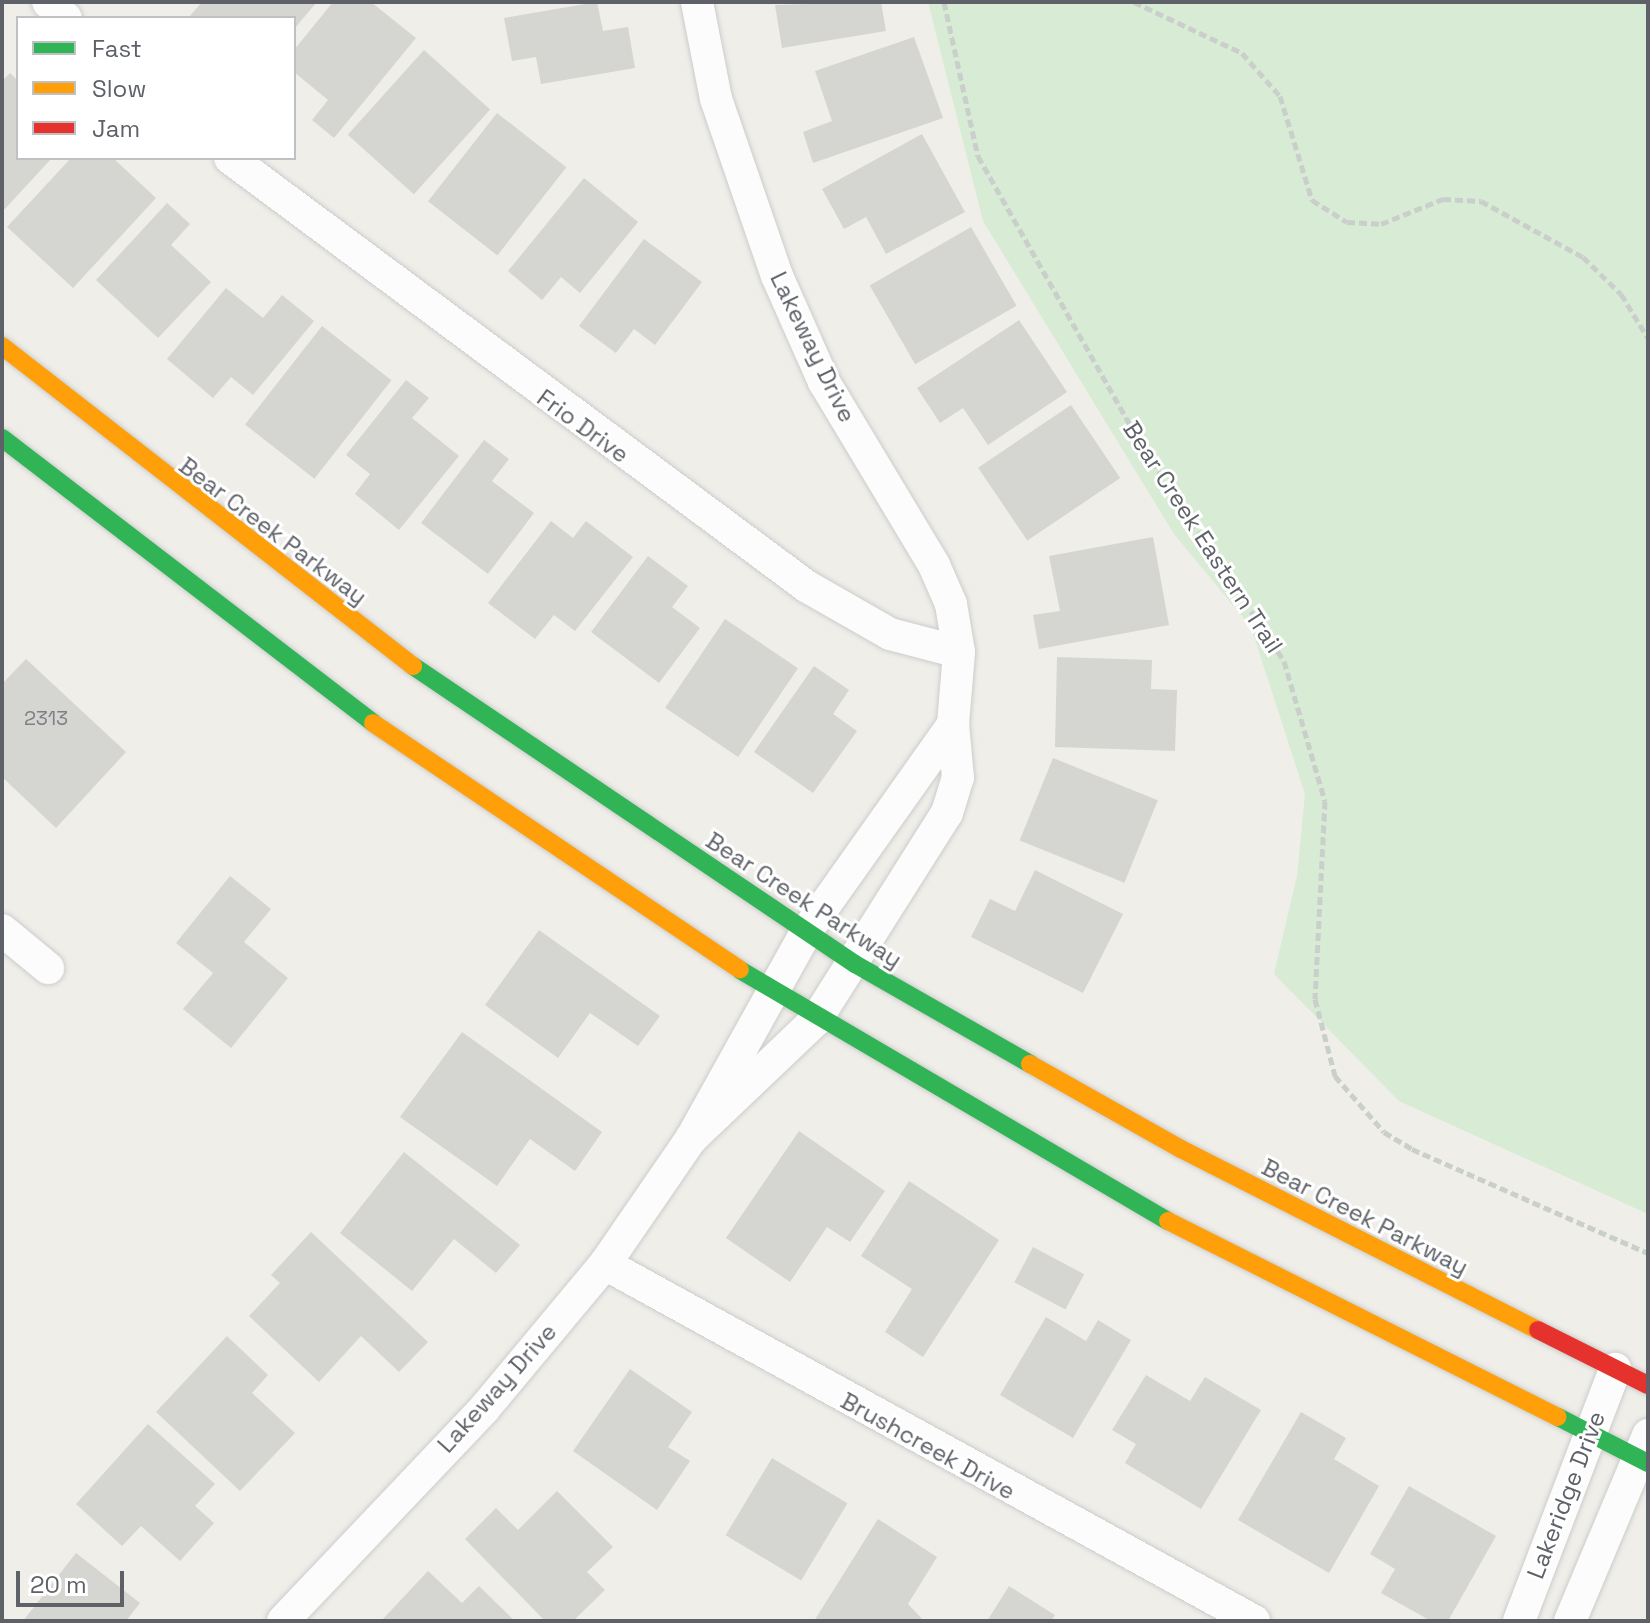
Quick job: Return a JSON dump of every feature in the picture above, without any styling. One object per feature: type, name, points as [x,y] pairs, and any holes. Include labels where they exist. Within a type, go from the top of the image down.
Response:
[{"type":"main road","name":"Bear Creek Parkway","points":[[2,346],[371,636],[855,964],[1208,1164],[1648,1385]]},
{"type":"main road","points":[[2,438],[368,720],[816,1020],[1148,1211],[1589,1436],[1645,1452]]},
{"type":"street","points":[[48,2],[64,16]]},
{"type":"street","name":"Lakeway Drive","points":[[691,1139],[816,1020],[855,964],[947,813],[958,778],[953,724],[959,652],[951,604],[934,565],[824,382],[777,276],[716,99],[697,2]]},
{"type":"street","name":"Frio Drive","points":[[233,160],[806,586],[890,634],[959,652]]},
{"type":"street","name":"Lakeway Drive","points":[[283,1621],[484,1409],[605,1264],[691,1139],[769,990],[806,932],[953,724]]},
{"type":"street","points":[[2,930],[48,968]]},
{"type":"street","name":"Brushcreek Drive","points":[[605,1264],[1254,1621]]},
{"type":"street","name":"Lakeridge Drive","points":[[1519,1621],[1615,1369]]},
{"type":"street","name":"Lakeridge Drive","points":[[1570,1621],[1645,1452]]},
{"type":"path","name":"Bear Creek Eastern Trail","points":[[944,2],[978,156],[1145,451],[1284,661],[1325,801],[1315,999],[1335,1076],[1384,1132],[1412,1149],[1648,1253]]},
{"type":"path","points":[[1134,2],[1242,53],[1280,96],[1312,200],[1347,222],[1381,224],[1443,199],[1481,201],[1583,257],[1621,294],[1648,338]]},
{"type":"green space","points":[[928,2],[1648,2],[1648,1214],[1399,1101],[1274,974],[1297,876],[1305,794],[1251,627],[1174,534],[983,221]]},
{"type":"building","points":[[202,2],[317,2],[296,27],[296,16],[190,16]]},
{"type":"building","points":[[333,2],[371,2],[416,38],[334,138],[312,120],[328,100],[296,74],[296,48]]},
{"type":"building","points":[[597,2],[603,31],[628,27],[635,68],[541,84],[536,57],[512,61],[504,18]]},
{"type":"building","points":[[881,2],[886,31],[782,48],[775,5]]},
{"type":"building","points":[[914,37],[943,118],[813,163],[803,132],[832,121],[815,71]]},
{"type":"building","points":[[424,50],[490,110],[414,194],[348,135]]},
{"type":"building","points":[[10,73],[16,79],[16,160],[50,160],[2,212],[2,81]]},
{"type":"building","points":[[497,113],[566,167],[497,255],[428,201]]},
{"type":"building","points":[[922,134],[965,212],[886,254],[866,217],[844,229],[822,189]]},
{"type":"building","points":[[69,160],[115,160],[156,198],[73,288],[7,227]]},
{"type":"building","points":[[584,178],[638,222],[580,293],[561,277],[542,300],[508,271]]},
{"type":"building","points":[[167,203],[190,224],[171,245],[211,282],[158,338],[96,280]]},
{"type":"building","points":[[971,227],[1016,306],[915,364],[870,286]]},
{"type":"building","points":[[644,239],[702,282],[655,345],[634,329],[616,353],[579,326]]},
{"type":"building","points":[[226,288],[263,318],[282,295],[314,321],[253,395],[231,377],[213,398],[167,359]]},
{"type":"building","points":[[1019,320],[1067,392],[988,445],[963,408],[940,423],[917,388]]},
{"type":"building","points":[[322,326],[391,380],[314,479],[245,425]]},
{"type":"building","points":[[406,380],[429,398],[412,418],[459,456],[399,530],[355,494],[370,474],[346,455]]},
{"type":"building","points":[[1071,405],[1120,478],[1027,541],[978,468]]},
{"type":"building","points":[[484,440],[509,459],[492,481],[534,513],[488,574],[421,523]]},
{"type":"building","points":[[551,521],[573,538],[586,521],[633,557],[575,631],[554,615],[535,639],[488,603]]},
{"type":"building","points":[[1153,537],[1169,625],[1039,649],[1033,615],[1060,611],[1049,556]]},
{"type":"building","points":[[648,556],[688,586],[672,607],[700,628],[659,683],[591,632]]},
{"type":"building","points":[[725,619],[798,668],[738,757],[665,708]]},
{"type":"building","points":[[1057,657],[1152,660],[1151,689],[1177,690],[1175,751],[1055,747]]},
{"type":"building","points":[[26,659],[126,752],[56,828],[2,777],[2,684]]},
{"type":"building","points":[[814,666],[849,690],[833,714],[857,731],[813,793],[754,752]]},
{"type":"building","points":[[1053,758],[1158,800],[1124,883],[1020,841]]},
{"type":"building","points":[[1035,870],[1123,914],[1083,993],[971,937],[990,899],[1015,911]]},
{"type":"building","points":[[230,876],[271,909],[244,942],[288,978],[231,1048],[183,1009],[213,973],[176,943]]},
{"type":"building","points":[[539,930],[660,1016],[638,1046],[590,1013],[558,1058],[485,1005]]},
{"type":"building","points":[[462,1032],[602,1132],[575,1171],[530,1139],[497,1186],[400,1117]]},
{"type":"building","points":[[799,1131],[885,1191],[850,1242],[827,1227],[790,1282],[726,1238]]},
{"type":"building","points":[[404,1152],[520,1245],[496,1273],[454,1239],[412,1291],[340,1233]]},
{"type":"building","points":[[909,1181],[999,1240],[923,1357],[885,1332],[912,1289],[861,1256]]},
{"type":"building","points":[[311,1232],[428,1342],[399,1372],[361,1336],[319,1382],[249,1316],[280,1283],[271,1275]]},
{"type":"building","points":[[1033,1247],[1084,1274],[1065,1310],[1014,1282]]},
{"type":"building","points":[[1046,1317],[1086,1341],[1098,1320],[1131,1340],[1073,1438],[1000,1395]]},
{"type":"building","points":[[227,1336],[268,1375],[252,1393],[295,1433],[240,1491],[156,1412]]},
{"type":"building","points":[[630,1369],[692,1412],[668,1447],[690,1461],[657,1510],[573,1451]]},
{"type":"building","points":[[1146,1375],[1190,1401],[1205,1377],[1261,1410],[1201,1509],[1125,1463],[1136,1444],[1112,1430]]},
{"type":"building","points":[[1301,1412],[1346,1438],[1334,1459],[1379,1486],[1329,1573],[1238,1520]]},
{"type":"building","points":[[148,1424],[215,1484],[195,1506],[214,1523],[180,1561],[141,1526],[122,1546],[76,1504]]},
{"type":"building","points":[[772,1458],[847,1503],[801,1580],[726,1535]]},
{"type":"building","points":[[1409,1486],[1496,1536],[1448,1621],[1431,1621],[1381,1593],[1395,1569],[1370,1554]]},
{"type":"building","points":[[557,1491],[613,1547],[587,1572],[605,1590],[573,1621],[545,1621],[465,1539],[496,1508],[518,1530]]},
{"type":"building","points":[[878,1519],[937,1557],[908,1604],[924,1621],[814,1621]]},
{"type":"building","points":[[76,1553],[140,1603],[126,1621],[23,1621]]},
{"type":"building","points":[[428,1571],[462,1603],[479,1586],[515,1621],[381,1621]]},
{"type":"building","points":[[1009,1586],[1055,1615],[1051,1621],[987,1621]]},
{"type":"traffic: fast","points":[[2,438],[373,723]]},
{"type":"traffic: fast","points":[[413,666],[855,964],[1030,1064]]},
{"type":"traffic: fast","points":[[740,970],[1168,1221]]},
{"type":"traffic: fast","points":[[1558,1417],[1648,1463]]},
{"type":"traffic: slow","points":[[2,346],[413,666]]},
{"type":"traffic: slow","points":[[373,723],[740,970]]},
{"type":"traffic: slow","points":[[1030,1064],[1181,1149],[1538,1330]]},
{"type":"traffic: slow","points":[[1168,1221],[1558,1417]]},
{"type":"traffic: jam","points":[[1538,1330],[1648,1385]]}]
